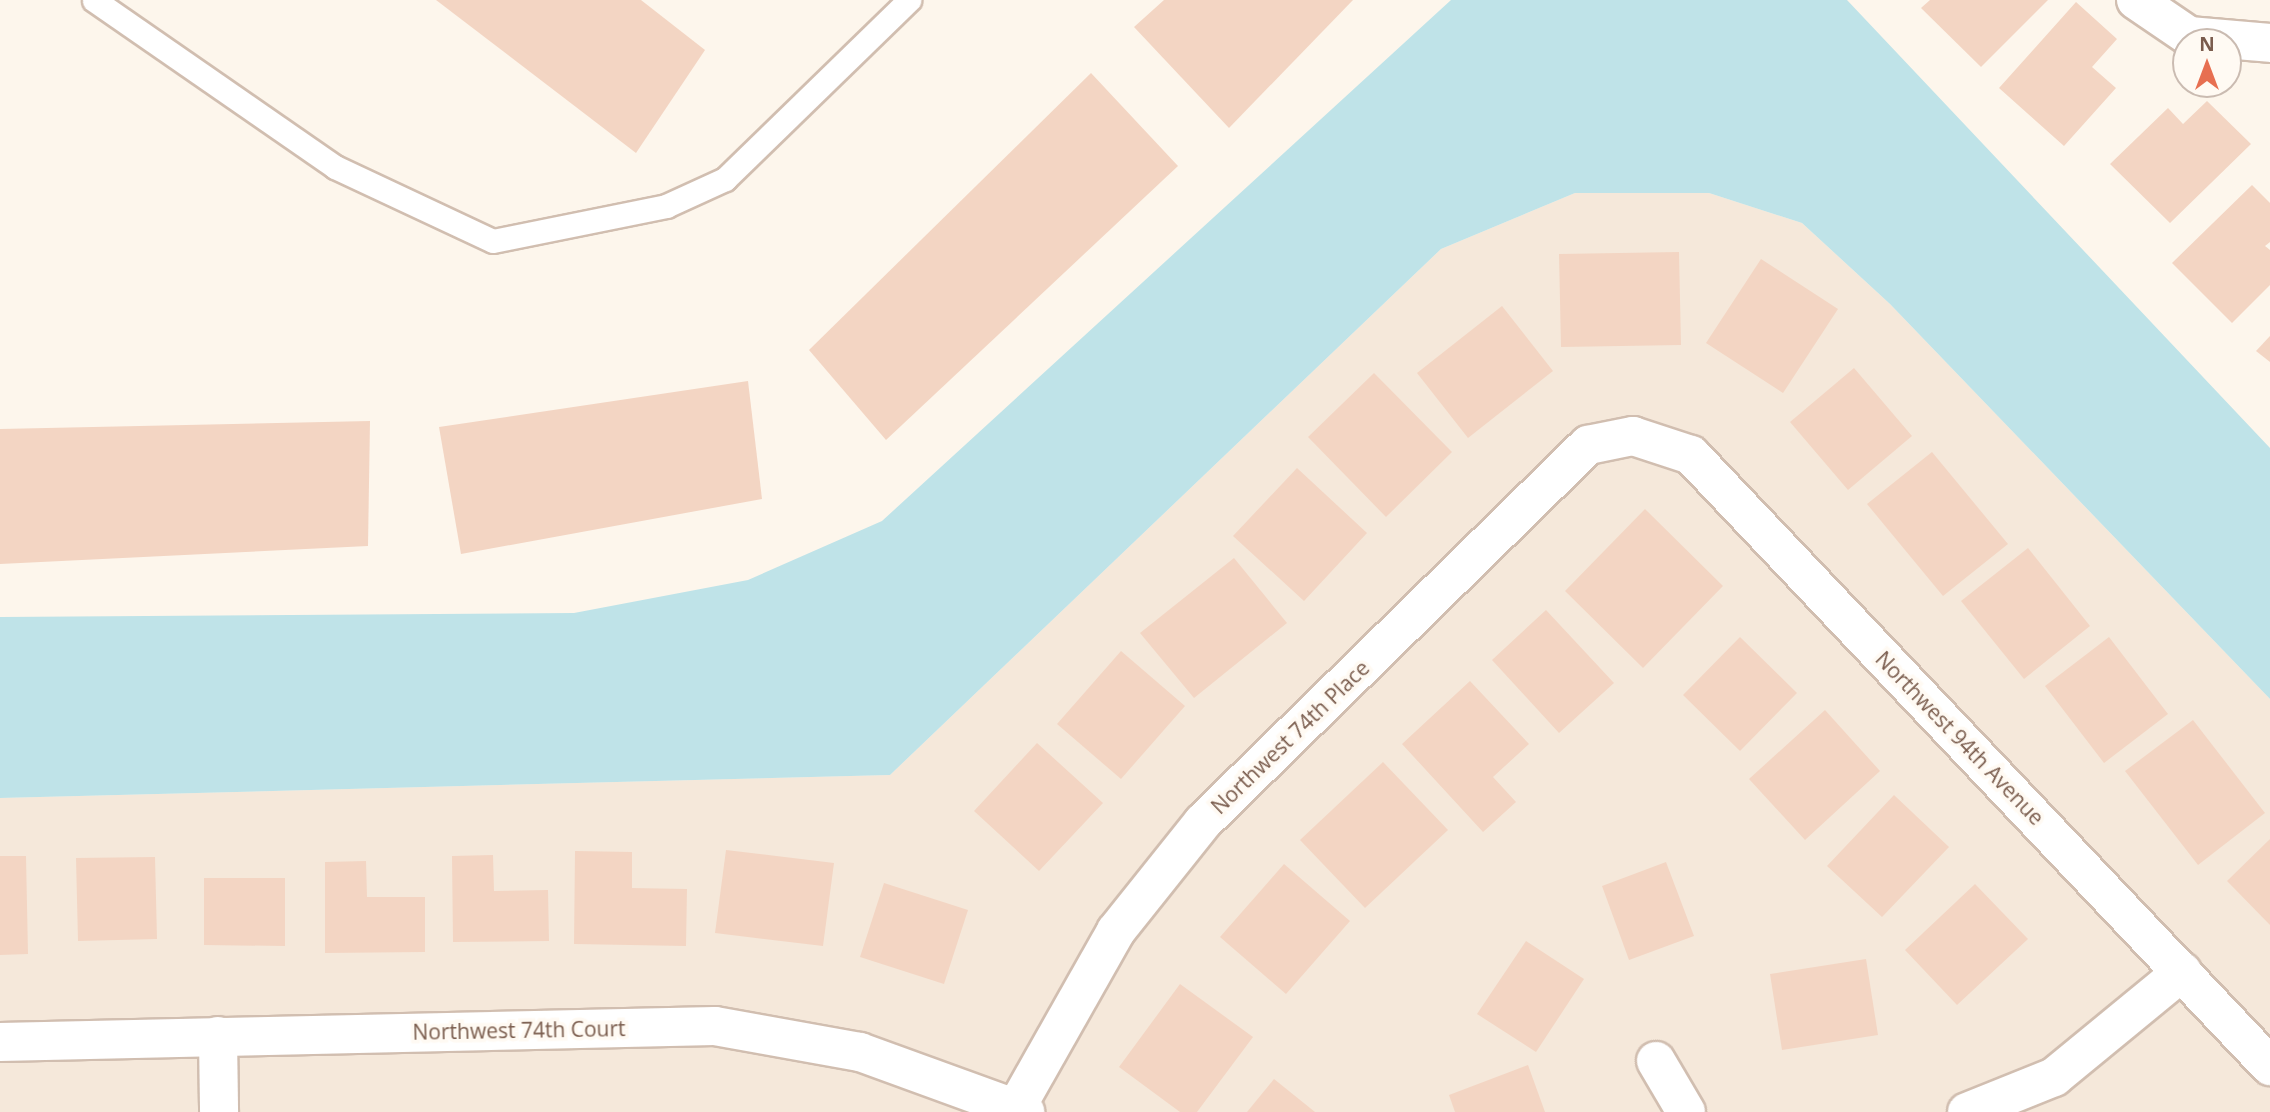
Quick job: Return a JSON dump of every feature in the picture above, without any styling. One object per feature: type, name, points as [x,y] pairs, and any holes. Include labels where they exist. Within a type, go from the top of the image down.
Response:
[{"type":"street","points":[[2136,0],[2189,36],[2270,43]]},
{"type":"street","name":"Northwest 94th Avenue","points":[[1633,436],[1691,455],[2270,1066]]},
{"type":"street","name":"Northwest 74th Place","points":[[1021,1109],[1116,931],[1203,822],[1588,445],[1633,436]]},
{"type":"street","points":[[1967,1112],[2054,1077],[2182,972]]},
{"type":"street","name":"Northwest 74th Court","points":[[0,1042],[715,1026],[860,1052],[1021,1109]]},
{"type":"street","points":[[218,1036],[219,1112]]},
{"type":"street","points":[[1656,1061],[1686,1112]]},
{"type":"lane","points":[[94,0],[335,167],[493,241],[666,206],[725,179],[909,0]]},
{"type":"shaded area","points":[[1575,193],[1709,193],[1802,223],[1890,304],[2270,699],[2270,1112],[0,1112],[0,798],[890,775],[1441,249]]},
{"type":"water","points":[[1451,0],[1847,0],[2270,448],[2270,699],[1890,304],[1802,223],[1709,193],[1575,193],[1441,249],[890,775],[0,798],[0,617],[574,613],[748,580],[882,521]]},
{"type":"building","points":[[436,0],[641,0],[705,50],[636,153]]},
{"type":"building","points":[[1164,0],[1353,0],[1229,128],[1134,27]]},
{"type":"building","points":[[1930,0],[2048,0],[1981,67],[1921,8]]},
{"type":"building","points":[[2076,2],[2117,39],[2092,67],[2116,88],[2064,146],[1999,88]]},
{"type":"building","points":[[1091,73],[1178,166],[886,440],[809,350]]},
{"type":"building","points":[[2207,101],[2251,144],[2170,223],[2110,164],[2168,108],[2183,124]]},
{"type":"building","points":[[2252,185],[2270,203],[2270,242],[2265,246],[2270,250],[2270,285],[2232,323],[2172,263]]},
{"type":"building","points":[[1679,252],[1681,345],[1561,347],[1559,254]]},
{"type":"building","points":[[1761,259],[1838,309],[1783,393],[1706,343]]},
{"type":"building","points":[[1502,306],[1553,371],[1468,438],[1417,373]]},
{"type":"building","points":[[2270,336],[2270,362],[2256,351]]},
{"type":"building","points":[[1854,368],[1912,436],[1848,490],[1790,422]]},
{"type":"building","points":[[1374,373],[1452,452],[1386,517],[1308,437]]},
{"type":"building","points":[[748,381],[762,499],[461,554],[439,427]]},
{"type":"building","points":[[370,421],[368,546],[0,564],[0,429]]},
{"type":"building","points":[[1932,452],[2008,544],[1943,596],[1867,504]]},
{"type":"building","points":[[1297,468],[1367,533],[1304,601],[1233,536]]},
{"type":"building","points":[[1645,509],[1723,586],[1643,668],[1565,591]]},
{"type":"building","points":[[2028,548],[2090,626],[2024,679],[1961,601]]},
{"type":"building","points":[[1234,558],[1287,623],[1194,698],[1140,633]]},
{"type":"building","points":[[1546,610],[1614,683],[1559,733],[1492,660]]},
{"type":"building","points":[[1740,637],[1797,693],[1740,751],[1683,695]]},
{"type":"building","points":[[2109,637],[2168,714],[2104,763],[2045,686]]},
{"type":"building","points":[[1121,651],[1185,706],[1121,779],[1057,724]]},
{"type":"building","points":[[1470,681],[1529,744],[1493,777],[1516,802],[1483,832],[1402,744]]},
{"type":"building","points":[[1825,710],[1880,771],[1805,840],[1749,779]]},
{"type":"building","points":[[2193,720],[2265,813],[2198,865],[2125,771]]},
{"type":"building","points":[[1037,743],[1103,803],[1039,871],[974,811]]},
{"type":"building","points":[[1383,762],[1448,830],[1365,908],[1300,840]]},
{"type":"building","points":[[1894,795],[1949,847],[1882,917],[1827,866]]},
{"type":"building","points":[[2270,839],[2270,925],[2227,881]]},
{"type":"building","points":[[726,850],[834,863],[823,946],[715,933]]},
{"type":"building","points":[[575,851],[632,852],[632,888],[687,889],[686,946],[574,944]]},
{"type":"building","points":[[493,855],[494,891],[548,890],[549,941],[453,942],[452,856]]},
{"type":"building","points":[[0,856],[26,856],[28,954],[0,955]]},
{"type":"building","points":[[155,857],[157,939],[78,941],[76,858]]},
{"type":"building","points":[[366,861],[367,897],[425,897],[425,952],[325,953],[325,862]]},
{"type":"building","points":[[1666,862],[1694,936],[1629,960],[1602,886]]},
{"type":"building","points":[[1284,864],[1350,921],[1286,994],[1220,937]]},
{"type":"building","points":[[204,878],[285,878],[285,946],[204,945]]},
{"type":"building","points":[[884,883],[968,910],[944,984],[860,957]]},
{"type":"building","points":[[1975,884],[2028,939],[1957,1005],[1905,950]]},
{"type":"building","points":[[1526,941],[1584,979],[1536,1052],[1477,1014]]},
{"type":"building","points":[[1866,959],[1878,1035],[1782,1050],[1770,974]]},
{"type":"building","points":[[1180,984],[1253,1037],[1197,1112],[1180,1112],[1119,1067]]},
{"type":"building","points":[[1528,1065],[1545,1112],[1455,1112],[1449,1095]]},
{"type":"building","points":[[1274,1079],[1315,1112],[1247,1112]]}]
